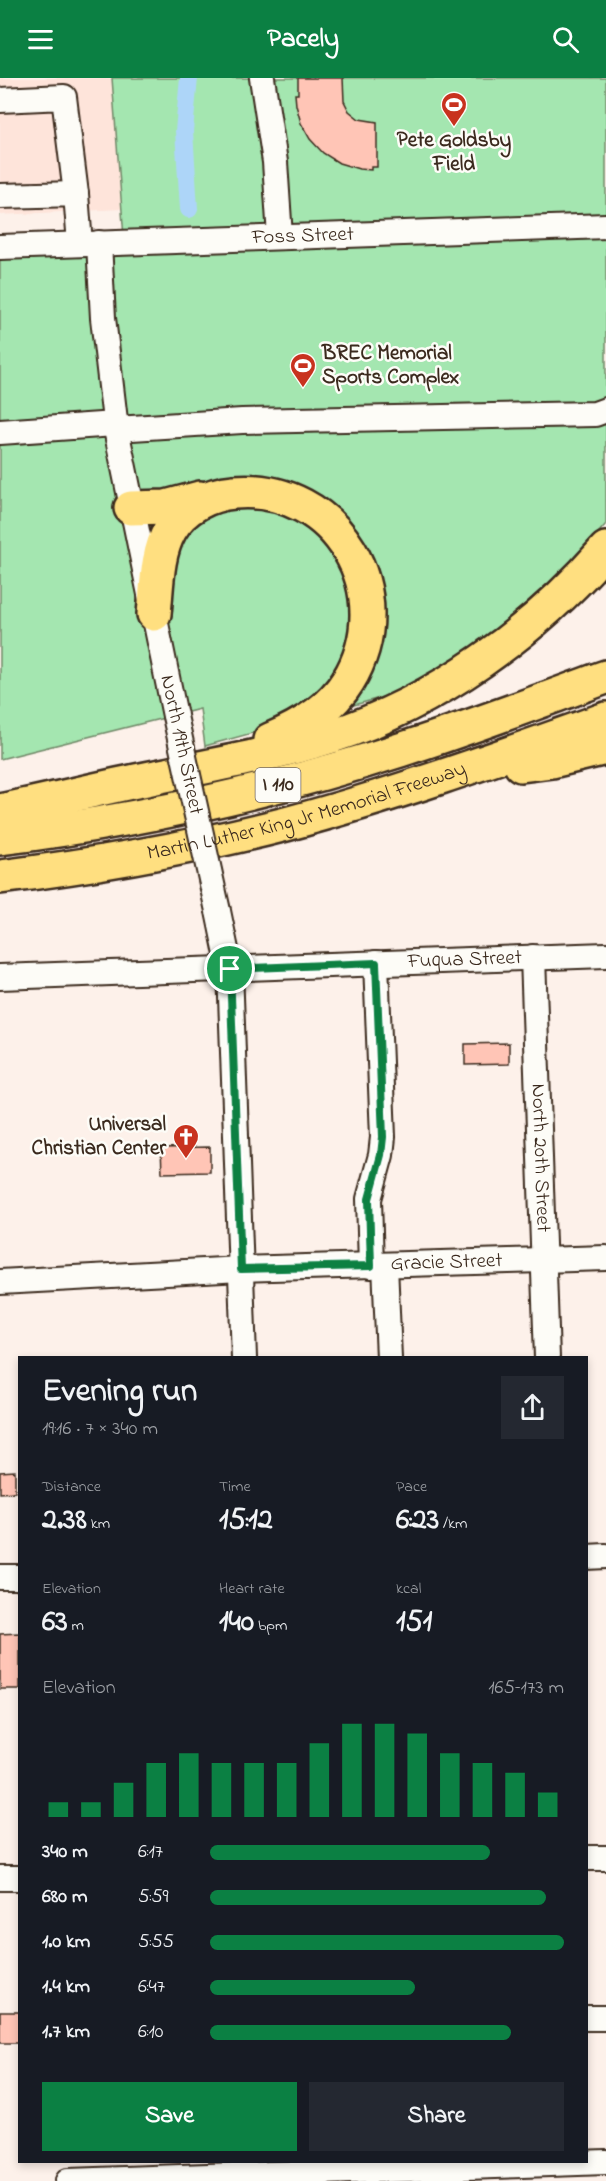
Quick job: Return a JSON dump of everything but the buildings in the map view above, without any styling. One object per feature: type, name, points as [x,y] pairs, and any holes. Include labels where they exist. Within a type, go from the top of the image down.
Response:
[{"type":"highway","points":[[131,508],[166,507],[216,494],[249,492],[282,496],[314,512],[334,529],[356,561],[363,583],[367,609],[363,644],[357,664],[344,686],[329,704],[295,728],[265,742],[151,778]]},
{"type":"highway","points":[[154,614],[160,554],[171,528],[191,507],[216,494]]},
{"type":"highway","points":[[0,811],[242,760],[357,728],[407,705],[461,674],[510,640],[572,584],[606,549]]},
{"type":"highway","points":[[547,698],[606,669]]},
{"type":"highway","name":"Martin Luther King Jr Memorial Freeway","points":[[0,838],[123,820],[246,794],[400,750],[606,677]]},
{"type":"highway","name":"Martin Luther King Jr Memorial Freeway","points":[[0,877],[127,858],[254,832],[336,810],[457,772],[606,719]]},
{"type":"highway","points":[[457,772],[552,761],[606,748]]},
{"type":"street","points":[[262,78],[274,162],[280,237]]},
{"type":"street","name":"North 19th Street","points":[[0,100],[64,97],[76,194],[89,244],[103,318],[116,426],[131,508],[230,969],[244,1356]]},
{"type":"street","points":[[0,196],[76,194]]},
{"type":"street","name":"Foss Street","points":[[0,247],[606,226]]},
{"type":"street","points":[[0,432],[242,421],[596,414],[606,410]]},
{"type":"street","name":"Fuqua Street","points":[[0,977],[606,955]]},
{"type":"street","name":"North 20th Street","points":[[533,957],[547,1356]]},
{"type":"street","points":[[376,963],[383,1137],[381,1155],[369,1199],[389,1356]]},
{"type":"street","name":"Gracie Street","points":[[0,1282],[241,1269],[606,1258]]},
{"type":"street","points":[[588,1557],[606,1556]]},
{"type":"street","points":[[0,1577],[18,1576]]},
{"type":"street","points":[[588,1858],[606,1858]]},
{"type":"street","points":[[0,1878],[18,1878]]},
{"type":"street","points":[[588,2018],[606,2018]]},
{"type":"street","points":[[588,2162],[606,2162]]},
{"type":"street","points":[[68,2181],[405,2165],[519,2163]]},
{"type":"shaded area","points":[[0,78],[112,78],[122,209],[0,215]]},
{"type":"green space","name":"BREC Memorial Sports Complex","points":[[112,78],[606,78],[606,524],[573,561],[499,627],[423,686],[205,746],[200,709],[0,759],[0,254],[125,251]]},
{"type":"waterway","points":[[189,78],[184,131],[189,209]]},
{"type":"place","name":"Pete Goldsby Field","points":[[454,128]]},
{"type":"place","name":"BREC Memorial Sports Complex","points":[[303,389]]},
{"type":"place","name":"Universal Christian Center","points":[[186,1160]]},
{"type":"route","points":[[376,963],[383,1137],[381,1155],[368,1205],[371,1266],[241,1269],[230,969],[376,963]]}]
